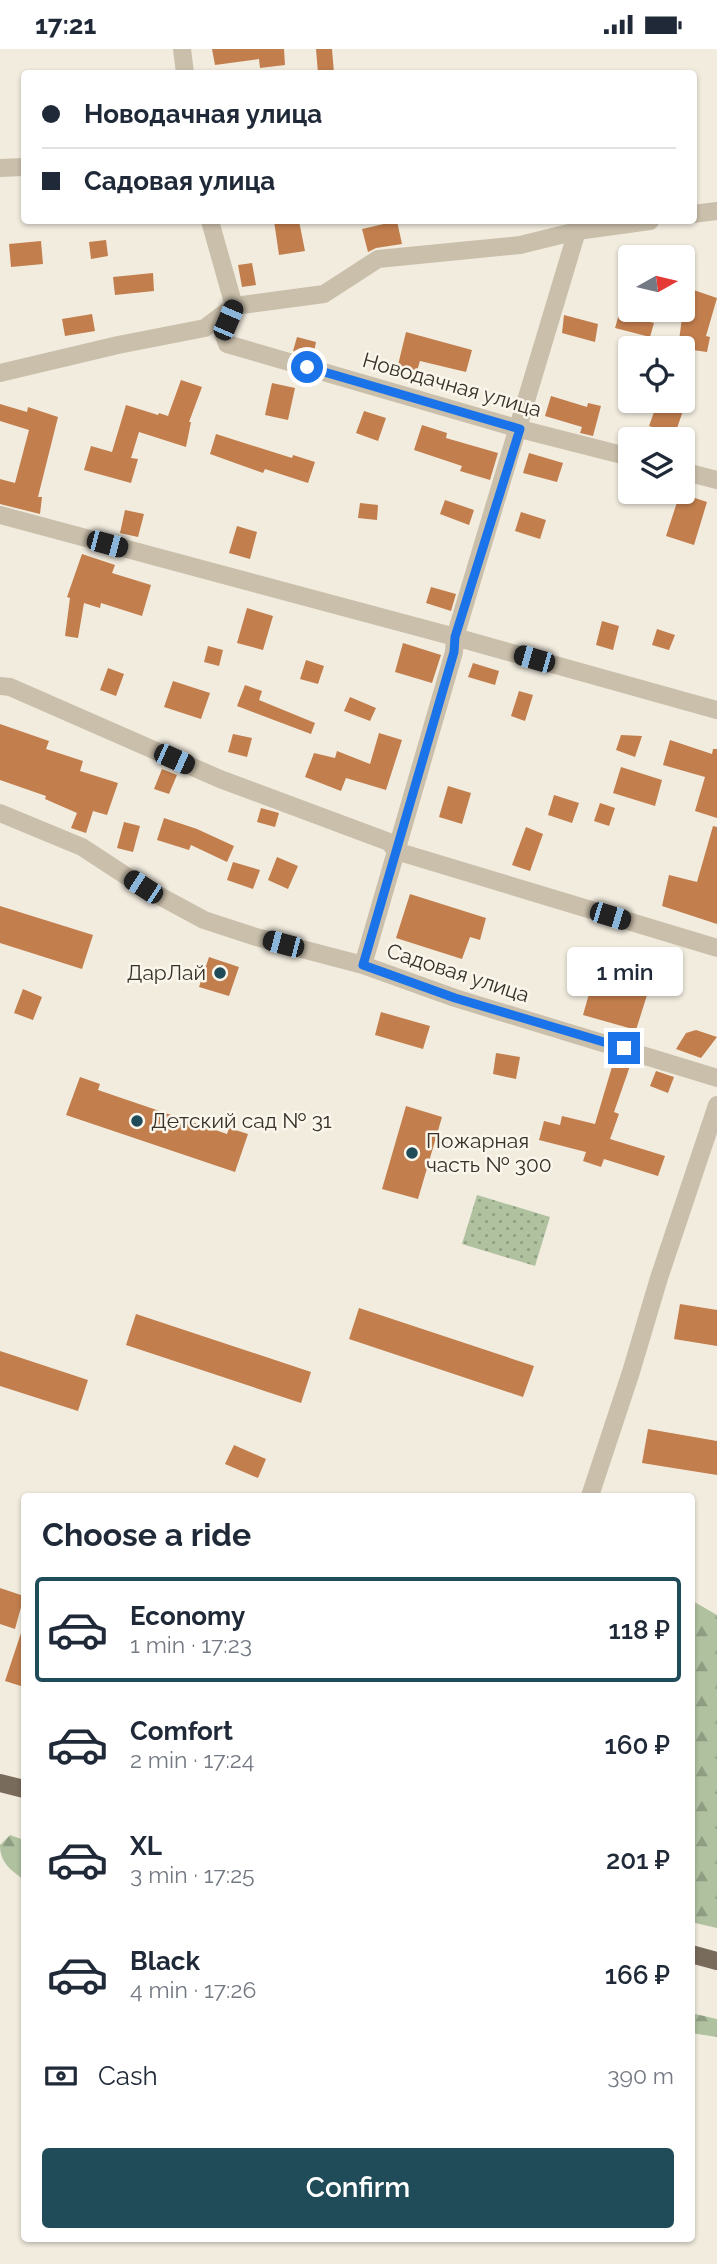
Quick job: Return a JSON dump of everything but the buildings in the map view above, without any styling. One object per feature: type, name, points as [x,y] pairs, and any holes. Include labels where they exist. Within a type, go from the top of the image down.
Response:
[{"type":"main road","points":[[0,1783],[21,1788]]},
{"type":"main road","points":[[695,1955],[717,1961]]},
{"type":"street","points":[[182,49],[185,70]]},
{"type":"street","points":[[0,168],[21,167]]},
{"type":"street","points":[[697,214],[717,211]]},
{"type":"street","points":[[211,224],[234,306]]},
{"type":"street","points":[[0,373],[205,328],[234,306],[324,293],[378,259],[520,244],[577,231],[627,224]]},
{"type":"street","points":[[363,965],[454,652],[455,637],[520,429],[577,231]]},
{"type":"street","name":"Новодачная улица","points":[[234,306],[223,333],[227,344],[520,429],[618,454]]},
{"type":"street","points":[[695,474],[717,480]]},
{"type":"street","points":[[0,515],[717,710]]},
{"type":"street","points":[[0,686],[9,687],[219,779],[389,842],[396,851],[717,948]]},
{"type":"street","name":"Садовая улица","points":[[0,813],[82,847],[143,887],[204,920],[256,937],[363,965],[455,998],[717,1078]]},
{"type":"street","points":[[591,1493],[717,1105]]},
{"type":"green space","points":[[477,1195],[550,1217],[535,1266],[462,1244]]},
{"type":"green space","points":[[695,1602],[717,1615],[717,1928],[695,1923]]},
{"type":"green space","points":[[10,1835],[21,1839],[21,1877],[4,1861],[0,1845]]},
{"type":"green space","points":[[695,2014],[717,2019],[717,2037],[695,2034]]},
{"type":"place","name":"ДарЛай","points":[[220,973]]},
{"type":"place","name":"Детский сад № 31","points":[[137,1121]]},
{"type":"place","name":"Пожарная часть № 300","points":[[412,1153]]},
{"type":"route","points":[[307,367],[520,429],[455,637],[454,652],[363,965],[455,998],[624,1048]]}]
